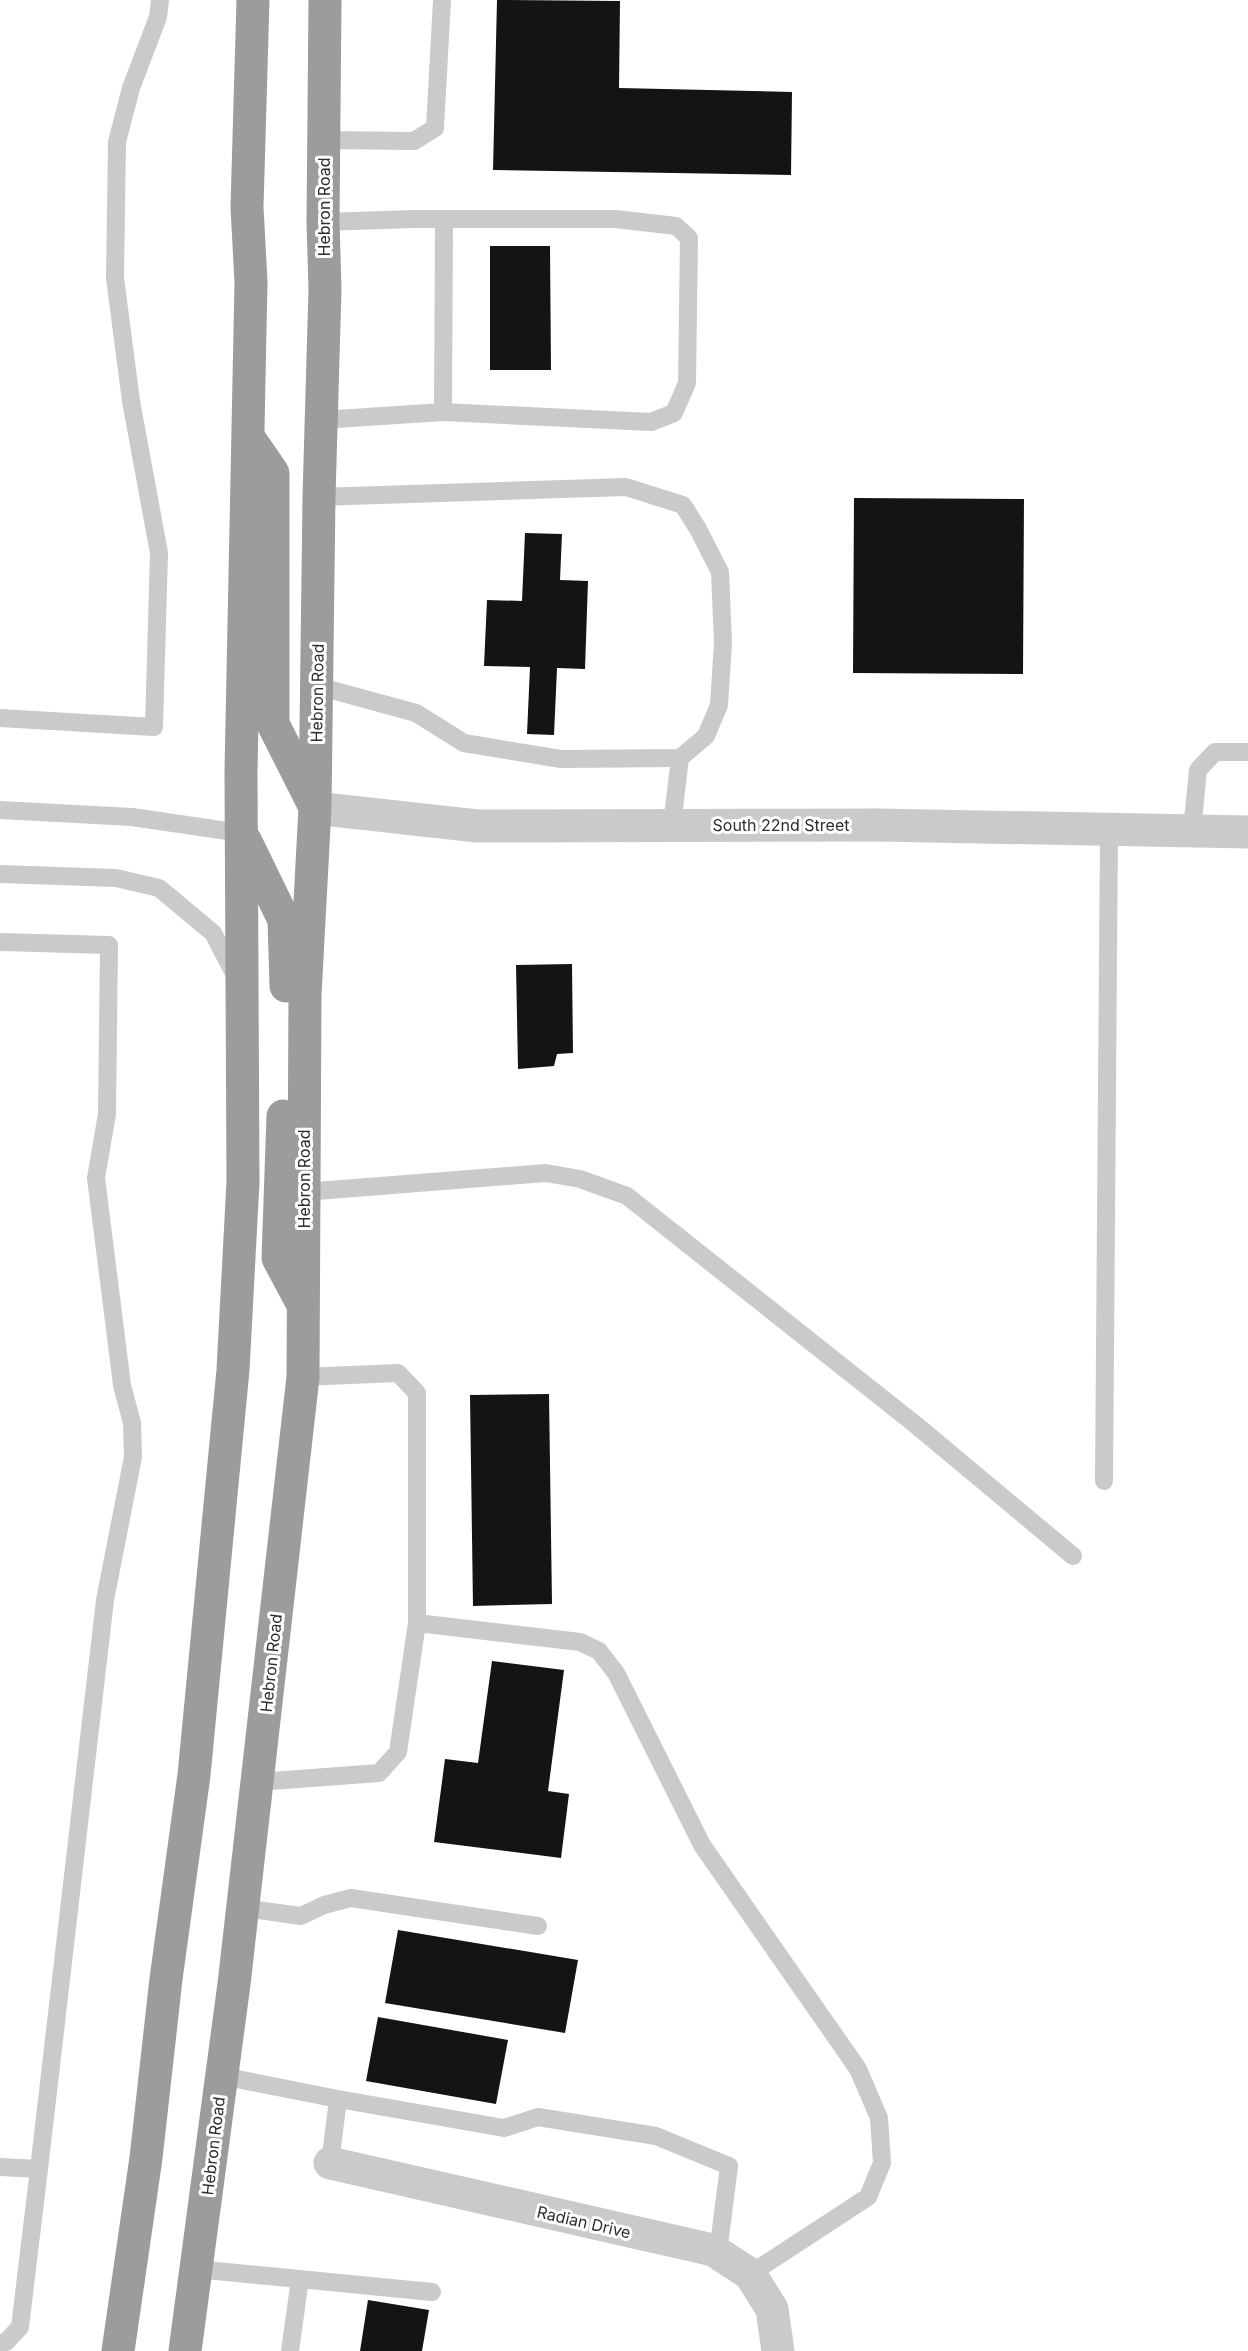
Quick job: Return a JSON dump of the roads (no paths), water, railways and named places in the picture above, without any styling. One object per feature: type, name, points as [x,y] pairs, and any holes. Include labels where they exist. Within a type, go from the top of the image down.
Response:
[{"type":"highway","points":[[118,2351],[146,2158],[166,1978],[194,1775],[233,1370],[243,1182],[241,833],[249,438],[247,392],[251,282],[247,207],[253,0]]},
{"type":"highway","name":"Hebron Road","points":[[185,2351],[243,1908],[303,1377],[305,995],[315,808],[319,497],[325,289],[323,222],[325,0]]},
{"type":"highway","points":[[249,438],[273,473],[273,724],[315,808]]},
{"type":"highway","points":[[241,833],[284,920],[287,990],[278,1257],[303,1306]]},
{"type":"street","name":"South 22nd Street","points":[[315,808],[477,825],[878,825],[1248,832]]},
{"type":"street","name":"Radian Drive","points":[[330,2163],[713,2250],[750,2274],[772,2309],[778,2351]]},
{"type":"lane","points":[[0,718],[154,727],[159,553],[131,401],[115,278],[117,142],[131,88],[158,17],[160,0]]},
{"type":"lane","points":[[324,140],[414,141],[435,128],[442,0]]},
{"type":"lane","points":[[321,420],[443,412],[651,422],[674,413],[687,383],[689,238],[676,226],[615,219],[413,219],[323,222]]},
{"type":"lane","points":[[443,412],[444,220]]},
{"type":"lane","points":[[317,686],[416,713],[464,743],[561,759],[680,758],[706,736],[719,705],[723,643],[720,572],[683,505],[626,487],[319,497]]},
{"type":"lane","points":[[1192,831],[1198,770],[1215,752],[1248,752]]},
{"type":"lane","points":[[672,825],[680,758]]},
{"type":"lane","points":[[0,810],[132,817],[241,833]]},
{"type":"lane","points":[[1104,1481],[1109,830]]},
{"type":"lane","points":[[0,874],[116,879],[159,888],[213,933],[242,988]]},
{"type":"lane","points":[[0,942],[109,945],[107,1114],[96,1178],[122,1385],[132,1423],[133,1457],[105,1600],[20,2327],[6,2342],[0,2343]]},
{"type":"lane","points":[[304,1192],[546,1173],[580,1179],[627,1196],[916,1425],[1073,1556]]},
{"type":"lane","points":[[258,1782],[379,1773],[398,1752],[417,1623],[417,1393],[398,1373],[303,1377]]},
{"type":"lane","points":[[417,1623],[580,1642],[598,1651],[616,1673],[702,1845],[858,2069],[879,2118],[882,2163],[868,2197],[750,2274]]},
{"type":"lane","points":[[243,1908],[301,1916],[324,1905],[351,1898],[538,1926]]},
{"type":"lane","points":[[222,2076],[504,2128],[538,2117],[656,2136],[729,2166],[718,2253]]},
{"type":"lane","points":[[330,2163],[338,2099]]},
{"type":"lane","points":[[0,2167],[39,2169]]},
{"type":"lane","points":[[196,2269],[432,2292]]},
{"type":"lane","points":[[290,2351],[300,2279]]}]
